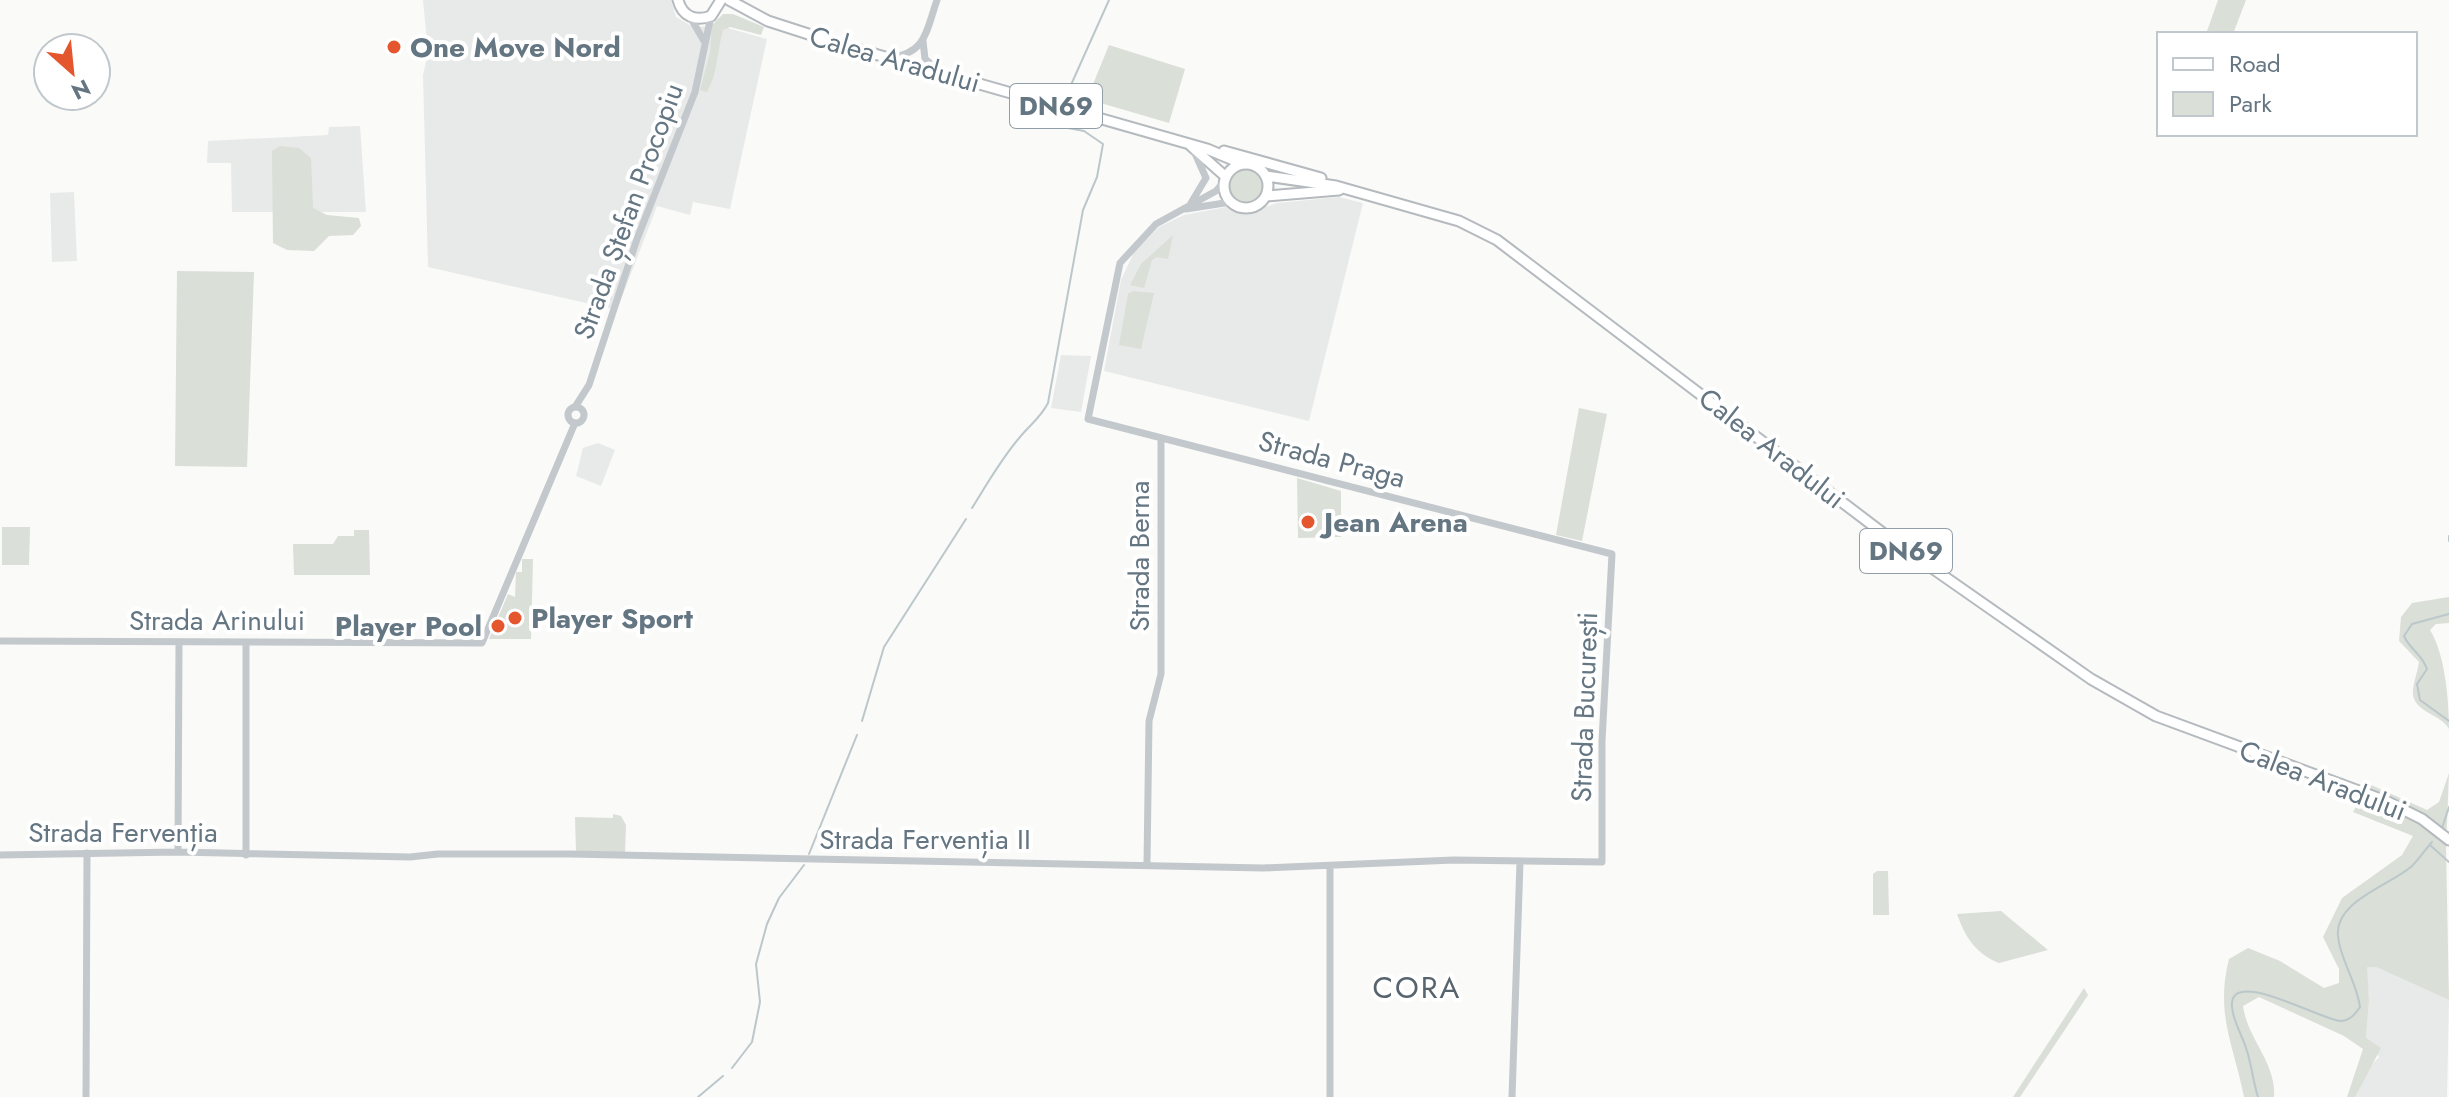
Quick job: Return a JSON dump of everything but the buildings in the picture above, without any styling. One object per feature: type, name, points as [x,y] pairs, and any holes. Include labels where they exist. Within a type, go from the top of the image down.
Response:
[{"type":"main road","points":[[678,0],[689,17],[738,8]]},
{"type":"main road","points":[[713,14],[721,0]]},
{"type":"main road","name":"Calea Aradului","points":[[729,0],[738,8],[768,21],[1243,164]]},
{"type":"main road","name":"DN69","points":[[1191,146],[1203,145],[1233,153],[1337,183],[1350,190]]},
{"type":"main road","name":"Calea Aradului","points":[[1191,146],[1225,179]]},
{"type":"main road","points":[[1225,179],[1243,164]]},
{"type":"main road","name":"DN69","points":[[1243,164],[1254,165],[1266,176]]},
{"type":"main road","points":[[1266,176],[1266,196]]},
{"type":"main road","name":"Calea Aradului","points":[[1266,176],[1350,190],[1450,218],[1497,240],[1892,540],[2132,705],[2386,801],[2442,834]]},
{"type":"main road","name":"DN69","points":[[1225,179],[1231,202],[1238,207],[1252,207],[1266,196]]},
{"type":"main road","name":"Calea Aradului","points":[[1266,196],[1350,190]]},
{"type":"street","points":[[887,58],[913,53],[923,39],[937,0]]},
{"type":"street","name":"Strada Ștefan Procopiu","points":[[578,409],[637,239],[695,92],[713,14]]},
{"type":"street","points":[[689,17],[705,42]]},
{"type":"street","points":[[923,39],[925,59],[943,74]]},
{"type":"street","points":[[1183,209],[1201,191],[1206,178],[1191,146]]},
{"type":"street","points":[[1183,209],[1216,191],[1225,179]]},
{"type":"street","points":[[1183,209],[1231,202]]},
{"type":"street","name":"Strada Praga","points":[[1183,209],[1145,233],[1120,263],[1088,419],[1612,554]]},
{"type":"street","points":[[578,409],[583,419],[573,422],[569,412],[578,409]]},
{"type":"street","name":"Strada Arinului","points":[[0,641],[482,643],[573,422]]},
{"type":"street","name":"Strada Berna","points":[[1147,863],[1149,721],[1161,674],[1161,438]]},
{"type":"street","name":"Strada București","points":[[1602,862],[1602,741],[1612,554]]},
{"type":"street","points":[[178,852],[179,643]]},
{"type":"street","points":[[246,643],[246,855]]},
{"type":"street","name":"Strada Fervenția","points":[[0,855],[178,852],[246,855]]},
{"type":"street","points":[[86,1097],[87,853]]},
{"type":"street","name":"Strada Fervenția II","points":[[246,855],[570,854],[869,862],[1147,863],[1155,867],[1330,868],[1395,861],[1602,862]]},
{"type":"street","points":[[1512,1097],[1520,862]]},
{"type":"street","points":[[1330,868],[1330,1097]]},
{"type":"shaded area","points":[[423,0],[671,0],[676,17],[693,27],[721,26],[767,39],[730,209],[693,202],[690,215],[657,206],[617,310],[428,267],[423,75],[428,53]]},
{"type":"shaded area","points":[[360,126],[366,212],[232,212],[231,163],[207,163],[208,141],[328,135],[329,127]]},
{"type":"shaded area","points":[[74,192],[77,261],[52,262],[50,193]]},
{"type":"shaded area","points":[[1339,197],[1363,203],[1309,421],[1104,371],[1121,280],[1134,252],[1159,227],[1184,215],[1226,207],[1244,214],[1277,203]]},
{"type":"shaded area","points":[[1061,355],[1091,356],[1081,412],[1051,408]]},
{"type":"shaded area","points":[[598,443],[615,450],[601,486],[576,476],[583,448]]},
{"type":"shaded area","points":[[2366,967],[2376,967],[2449,1000],[2447,1097],[2355,1097],[2365,1072],[2379,1057],[2366,1039],[2369,1001]]},
{"type":"green space","points":[[2218,0],[2246,0],[2234,32],[2207,32]]},
{"type":"green space","points":[[723,14],[733,14],[764,27],[761,35],[730,27],[723,30],[707,92],[700,90],[710,53],[712,25]]},
{"type":"green space","points":[[1109,45],[1185,69],[1169,123],[1087,99]]},
{"type":"green space","points":[[280,146],[299,148],[311,158],[313,208],[327,215],[359,218],[361,226],[353,235],[329,236],[314,251],[287,250],[273,243],[272,151]]},
{"type":"green space","points":[[1246,168],[1259,173],[1264,186],[1259,199],[1246,204],[1233,199],[1228,186],[1233,173]]},
{"type":"green space","points":[[1173,235],[1168,259],[1157,257],[1152,260],[1144,288],[1130,285],[1141,264]]},
{"type":"green space","points":[[177,271],[254,272],[247,467],[175,466]]},
{"type":"green space","points":[[1133,291],[1154,293],[1141,349],[1119,345],[1128,294]]},
{"type":"green space","points":[[1579,408],[1607,414],[1582,541],[1556,535]]},
{"type":"green space","points":[[1297,478],[1341,491],[1341,537],[1298,538]]},
{"type":"green space","points":[[2,527],[30,527],[29,565],[2,565]]},
{"type":"green space","points":[[354,530],[369,530],[370,575],[294,575],[293,544],[333,544],[338,536],[354,536]]},
{"type":"green space","name":"Player Sport","points":[[522,559],[533,559],[531,639],[489,639],[508,594],[515,597],[516,572],[522,572]]},
{"type":"green space","points":[[2449,597],[2449,623],[2436,624],[2430,630],[2443,664],[2449,729],[2415,701],[2413,691],[2419,662],[2399,641],[2401,617],[2412,603]]},
{"type":"green space","points":[[2449,773],[2446,849],[2449,1000],[2376,967],[2367,967],[2369,1001],[2366,1038],[2381,1048],[2355,1097],[2347,1097],[2363,1049],[2344,1036],[2259,997],[2243,1006],[2250,1029],[2271,1073],[2274,1097],[2244,1097],[2225,1014],[2225,979],[2229,959],[2248,948],[2280,961],[2324,988],[2339,983],[2339,969],[2323,937],[2342,898],[2402,855],[2413,836],[2353,812],[2369,784],[2427,810],[2439,802]]},
{"type":"green space","points":[[613,814],[621,816],[626,825],[625,853],[576,851],[575,817],[613,818]]},
{"type":"green space","points":[[1888,871],[1889,915],[1873,915],[1873,874]]},
{"type":"green space","points":[[2001,911],[2048,950],[1999,963],[1984,955],[1968,937],[1957,914]]},
{"type":"green space","points":[[2084,988],[2088,995],[2020,1097],[2013,1097]]},
{"type":"waterway","points":[[1066,96],[1109,0]]},
{"type":"waterway","points":[[972,508],[1007,454],[1048,403],[1083,210],[1097,177],[1103,144],[1084,131],[1057,126],[1059,116]]},
{"type":"waterway","points":[[862,721],[884,647],[966,519]]},
{"type":"waterway","points":[[2449,536],[2449,541]]},
{"type":"waterway","points":[[2449,614],[2412,624],[2404,636],[2427,669],[2417,684],[2420,700],[2449,721]]},
{"type":"waterway","points":[[809,854],[857,735]]},
{"type":"waterway","points":[[2442,828],[2449,807]]},
{"type":"waterway","points":[[2258,1097],[2248,1053],[2233,1012],[2235,996],[2245,991],[2260,993],[2331,1019],[2341,1021],[2352,1016],[2360,1007],[2339,945],[2339,924],[2354,903],[2412,866],[2432,842]]},
{"type":"waterway","points":[[2430,845],[2449,862]]},
{"type":"waterway","points":[[732,1068],[752,1042],[760,1002],[756,964],[767,924],[779,898],[804,865]]},
{"type":"waterway","points":[[698,1097],[723,1076]]},
{"type":"place","name":"One Move Nord","points":[[394,47]]},
{"type":"place","name":"Jean Arena","points":[[1308,522]]},
{"type":"place","name":"Player Sport","points":[[515,618]]},
{"type":"place","name":"Player Pool","points":[[498,626]]},
{"type":"district","name":"CORA","points":[[1417,988]]}]
